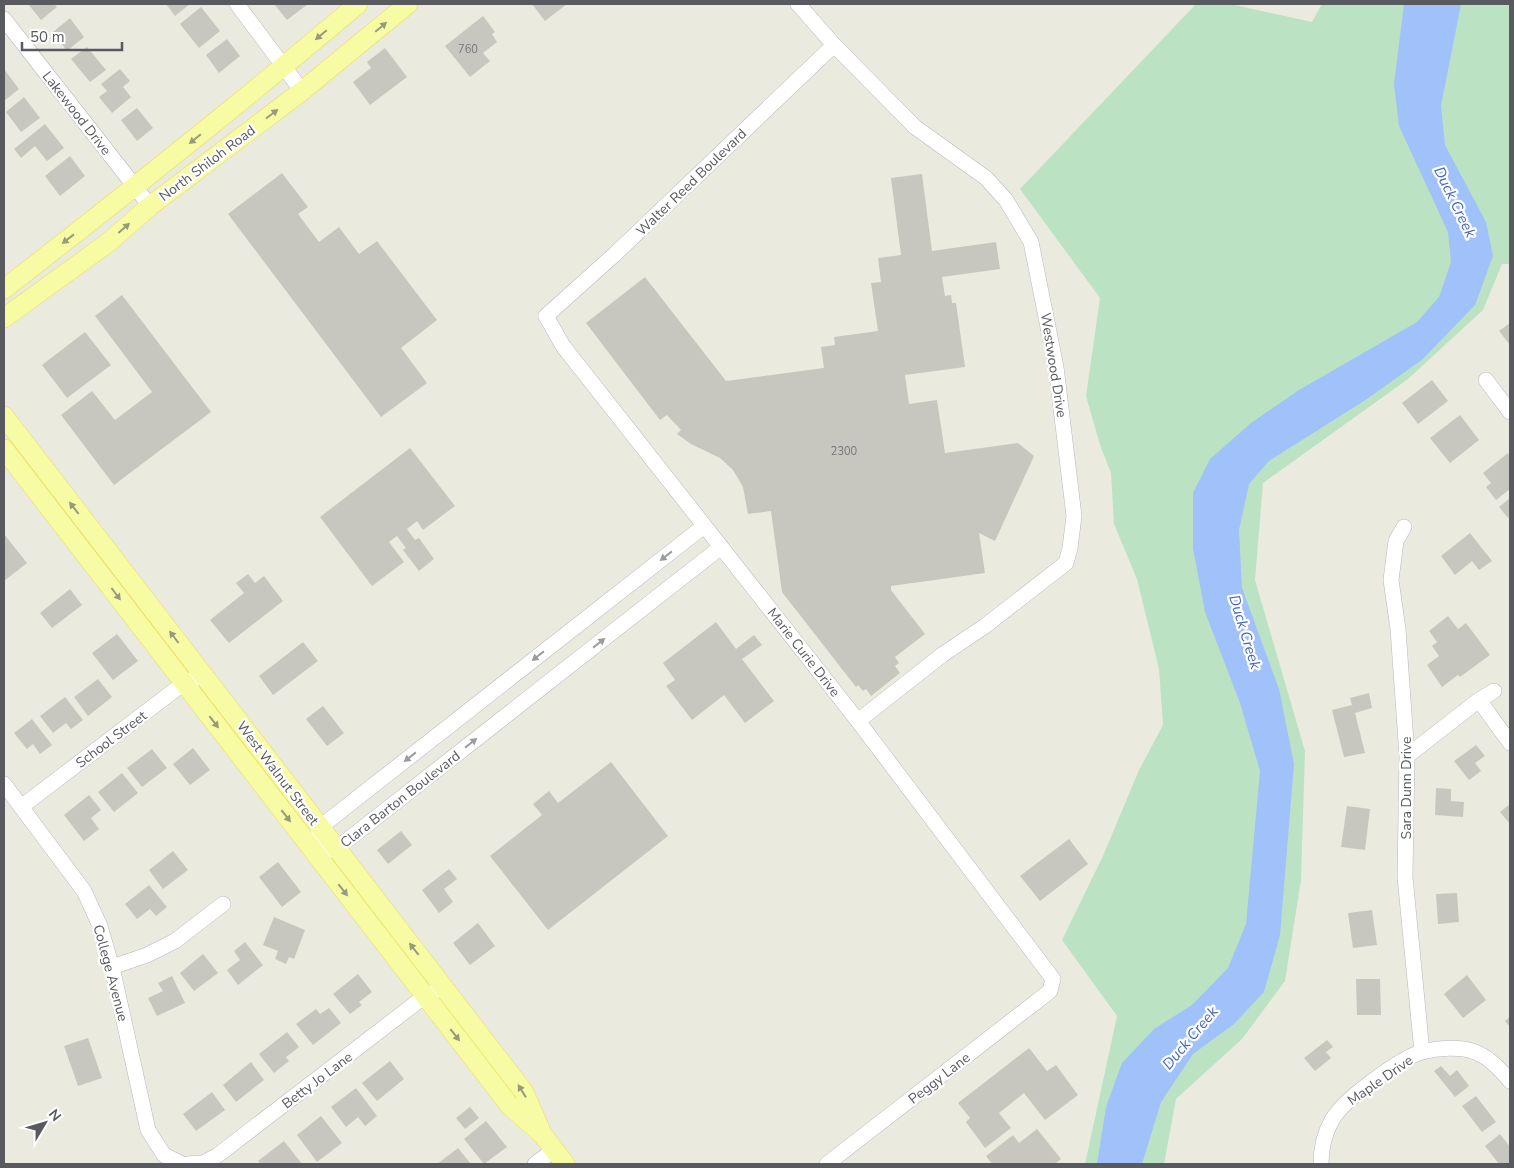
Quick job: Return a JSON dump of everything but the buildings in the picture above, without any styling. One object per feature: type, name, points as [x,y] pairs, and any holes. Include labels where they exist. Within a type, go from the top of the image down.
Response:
[{"type":"main road","name":"North Shiloh Road","points":[[4,289],[136,187],[358,4]]},
{"type":"main road","name":"North Shiloh Road","points":[[4,318],[109,242],[150,206],[302,91],[408,4]]},
{"type":"main road","name":"West Walnut Street","points":[[4,416],[204,675],[319,828],[524,1092],[554,1150]]},
{"type":"main road","name":"West Walnut Street","points":[[4,449],[510,1106],[554,1150]]},
{"type":"street","points":[[237,4],[302,91]]},
{"type":"street","name":"Westwood Drive","points":[[798,4],[834,45],[915,127],[986,178],[1006,200],[1031,242],[1056,367],[1074,516],[1066,563],[984,626],[942,655],[858,721]]},
{"type":"street","name":"Lakewood Drive","points":[[4,19],[150,206]]},
{"type":"street","name":"Walter Reed Boulevard","points":[[546,316],[614,255],[834,45]]},
{"type":"street","name":"Marie Curie Drive","points":[[546,316],[563,346],[858,721],[1053,979],[1050,991]]},
{"type":"street","points":[[1486,380],[1510,412]]},
{"type":"street","name":"Clara Barton Boulevard","points":[[704,526],[319,828],[314,852],[336,849],[721,547]]},
{"type":"street","name":"Sara Dunn Drive","points":[[1404,527],[1396,541],[1391,580],[1398,629],[1408,756],[1405,877],[1422,1052]]},
{"type":"street","name":"School Street","points":[[22,807],[184,683],[204,675]]},
{"type":"street","points":[[1408,756],[1479,700],[1494,691]]},
{"type":"street","points":[[1479,700],[1510,743]]},
{"type":"street","name":"College Avenue","points":[[4,784],[84,891],[100,926],[112,966],[148,1130],[164,1155],[182,1164]]},
{"type":"street","points":[[112,966],[147,955],[175,941],[223,904]]},
{"type":"street","name":"Betty Jo Lane","points":[[187,1164],[203,1163],[218,1155],[425,996],[443,988]]},
{"type":"street","name":"Peggy Lane","points":[[827,1164],[1050,991]]},
{"type":"street","name":"Maple Drive","points":[[1321,1164],[1323,1139],[1332,1119],[1352,1096],[1402,1061],[1422,1052],[1448,1048],[1475,1051],[1497,1066],[1510,1081]]},
{"type":"street","points":[[535,1164],[554,1150]]},
{"type":"green space","points":[[1196,4],[1230,4],[1312,22],[1322,4],[1510,4],[1510,264],[1502,264],[1483,310],[1408,379],[1263,483],[1255,580],[1305,751],[1301,880],[1285,981],[1242,1039],[1176,1099],[1164,1164],[1085,1164],[1117,1016],[1062,940],[1103,856],[1139,770],[1163,725],[1159,669],[1137,579],[1114,524],[1111,473],[1100,445],[1086,396],[1100,298],[1020,189]]},
{"type":"water","name":"Duck Creek","points":[[1404,4],[1461,4],[1441,106],[1445,145],[1486,222],[1493,256],[1475,305],[1423,359],[1367,399],[1269,461],[1249,484],[1239,530],[1242,588],[1279,689],[1294,764],[1280,935],[1264,992],[1234,1024],[1193,1054],[1161,1102],[1142,1164],[1097,1164],[1106,1107],[1122,1063],[1154,1029],[1192,1005],[1228,968],[1246,924],[1260,771],[1240,703],[1205,612],[1193,548],[1193,493],[1210,459],[1251,423],[1299,390],[1417,322],[1439,297],[1451,262],[1448,232],[1399,126],[1394,84]]}]
